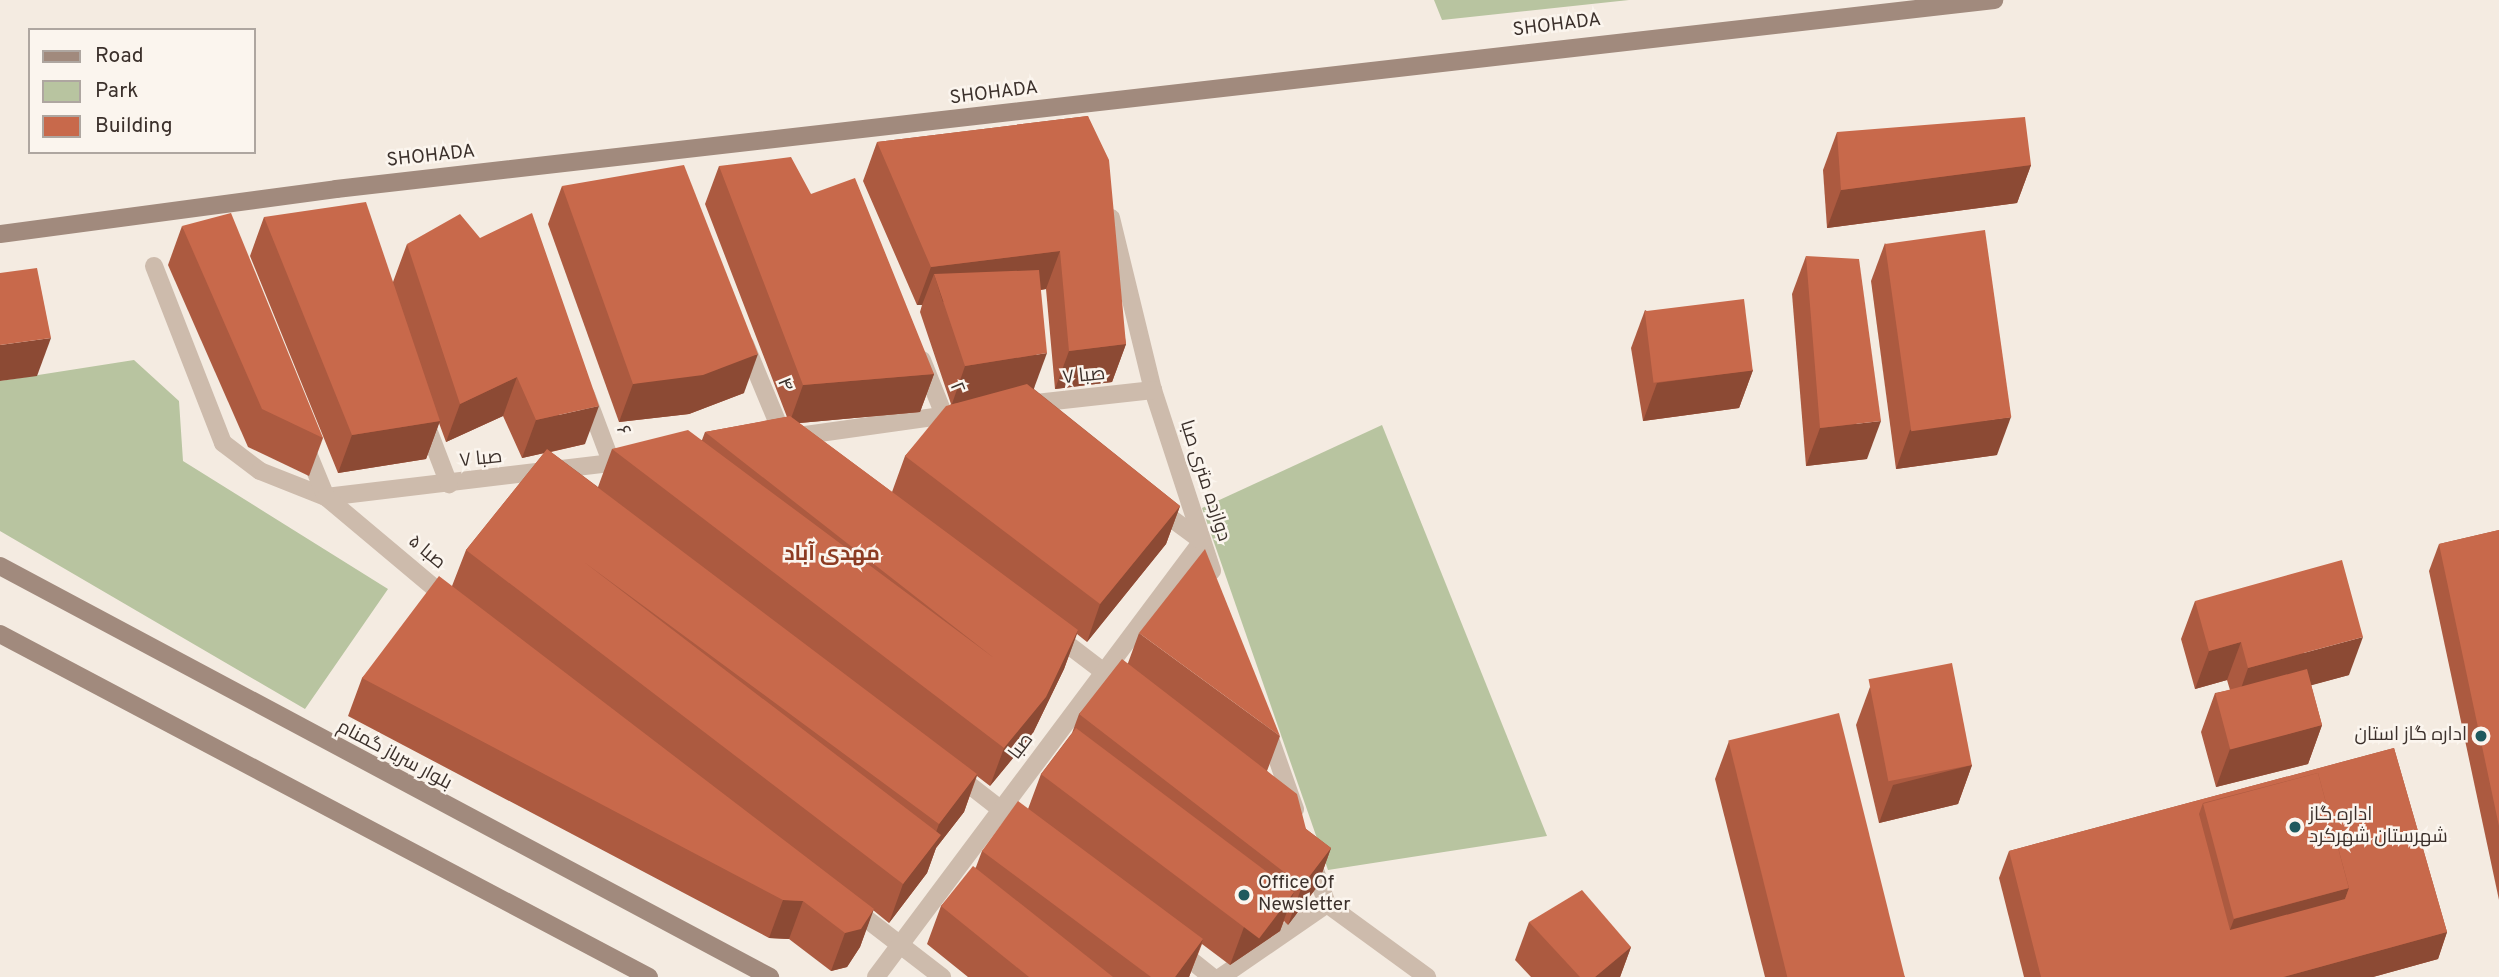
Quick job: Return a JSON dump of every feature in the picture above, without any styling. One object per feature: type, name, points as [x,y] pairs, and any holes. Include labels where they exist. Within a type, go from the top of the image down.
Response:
[{"type":"main road","name":"SHOHADA","points":[[0,234],[337,189],[1085,111],[1994,0]]},
{"type":"main road","name":"بلوار سرباز گمنام","points":[[0,566],[770,977]]},
{"type":"main road","points":[[0,634],[649,977]]},
{"type":"street","name":"دوازده متری صبا","points":[[1106,195],[1153,390],[1220,593]]},
{"type":"street","name":"صبا ۷","points":[[154,266],[223,443],[260,471],[326,498],[559,472],[652,458]]},
{"type":"street","name":"۴","points":[[738,327],[785,438]]},
{"type":"street","name":"۲","points":[[915,341],[944,415]]},
{"type":"street","name":"۶","points":[[577,373],[612,464]]},
{"type":"street","name":"صبا ۷","points":[[1041,421],[1013,406],[1153,390]]},
{"type":"street","points":[[420,406],[449,484]]},
{"type":"street","points":[[785,438],[982,410]]},
{"type":"street","points":[[300,434],[326,498]]},
{"type":"street","points":[[785,438],[821,453]]},
{"type":"street","points":[[559,472],[581,489]]},
{"type":"street","points":[[1138,493],[1202,541]]},
{"type":"street","name":"صبا ۵","points":[[326,498],[463,611]]},
{"type":"street","name":"صبا","points":[[876,977],[1202,541]]},
{"type":"street","points":[[1039,621],[1126,689]]},
{"type":"street","points":[[1260,709],[1327,904],[1427,977]]},
{"type":"street","points":[[935,758],[1044,842]]},
{"type":"street","points":[[1278,808],[1302,832]]},
{"type":"street","points":[[834,895],[942,977]]},
{"type":"street","points":[[1221,977],[1327,904]]},
{"type":"street","points":[[1160,935],[1212,977]]},
{"type":"green space","points":[[1434,0],[1629,0],[1442,20]]},
{"type":"green space","points":[[134,360],[179,401],[183,461],[388,589],[305,709],[0,531],[0,381]]},
{"type":"green space","points":[[1382,425],[1547,836],[1328,870],[1202,508]]},
{"type":"building","points":[[1088,116],[1109,160],[1126,344],[1069,351],[1060,251],[931,267],[877,142]]},
{"type":"building","points":[[2025,117],[2031,165],[1841,190],[1837,132]]},
{"type":"building","points":[[791,157],[811,194],[855,178],[934,374],[803,385],[719,166]]},
{"type":"building","points":[[684,165],[758,354],[703,375],[633,384],[562,186]]},
{"type":"building","points":[[366,202],[440,421],[352,435],[264,217]]},
{"type":"building","points":[[231,213],[323,438],[262,409],[182,226]]},
{"type":"building","points":[[532,213],[599,406],[536,420],[517,377],[460,404],[407,244],[460,214],[480,238]]},
{"type":"building","points":[[1985,230],[2011,417],[1911,431],[1885,244]]},
{"type":"building","points":[[1806,256],[1859,259],[1881,421],[1820,428]]},
{"type":"building","points":[[37,268],[51,338],[0,345],[0,273]]},
{"type":"building","points":[[1039,270],[1047,353],[965,366],[934,274]]},
{"type":"building","points":[[1744,299],[1753,370],[1654,383],[1645,311]]},
{"type":"building","points":[[1027,384],[1180,506],[1100,604],[905,456],[946,406]]},
{"type":"building","points":[[790,416],[1078,630],[1046,697],[1004,748],[612,449],[688,430],[994,658],[705,432]]},
{"type":"building","points":[[547,449],[977,774],[939,824],[584,562],[941,835],[903,884],[466,550]]},
{"type":"building","name":"اداره گاز استان","points":[[2499,530],[2499,826],[2439,544]]},
{"type":"building","points":[[1205,549],[1280,736],[1139,633]]},
{"type":"building","points":[[2342,560],[2363,637],[2248,668],[2241,642],[2209,651],[2195,601]]},
{"type":"building","points":[[439,576],[874,909],[861,929],[845,933],[803,901],[783,900],[362,678]]},
{"type":"building","points":[[1122,659],[1297,794],[1306,829],[1331,848],[1302,886],[1079,714]]},
{"type":"building","points":[[1952,663],[1972,765],[1888,781],[1869,679]]},
{"type":"building","points":[[2307,669],[2322,725],[2230,750],[2215,694]]},
{"type":"building","points":[[1839,713],[1905,977],[1787,977],[1728,741]]},
{"type":"building","points":[[1076,728],[1294,892],[1259,939],[1041,774]]},
{"type":"building","name":"اداره گاز شهرستان شهرکرد","points":[[2394,748],[2447,932],[2283,977],[2041,977],[2009,851]],"holes":[[[2318,773],[2349,888],[2345,899],[2230,930],[2199,814],[2203,803]]]},
{"type":"building","points":[[2318,773],[2349,888],[2234,919],[2203,804]]},
{"type":"building","points":[[1018,801],[1203,939],[1175,977],[1151,977],[982,851]]},
{"type":"building","points":[[973,866],[1113,977],[1029,977],[941,906]]},
{"type":"building","points":[[1582,890],[1631,947],[1595,977],[1580,977],[1529,922]]},
{"type":"place","name":"اداره گاز استان","points":[[2481,736]]},
{"type":"place","name":"اداره گاز شهرستان شهرکرد","points":[[2295,827]]},
{"type":"place","name":"Office Of Newsletter","points":[[1244,895]]},
{"type":"district","name":"مهدی آباد","points":[[832,555]]}]
